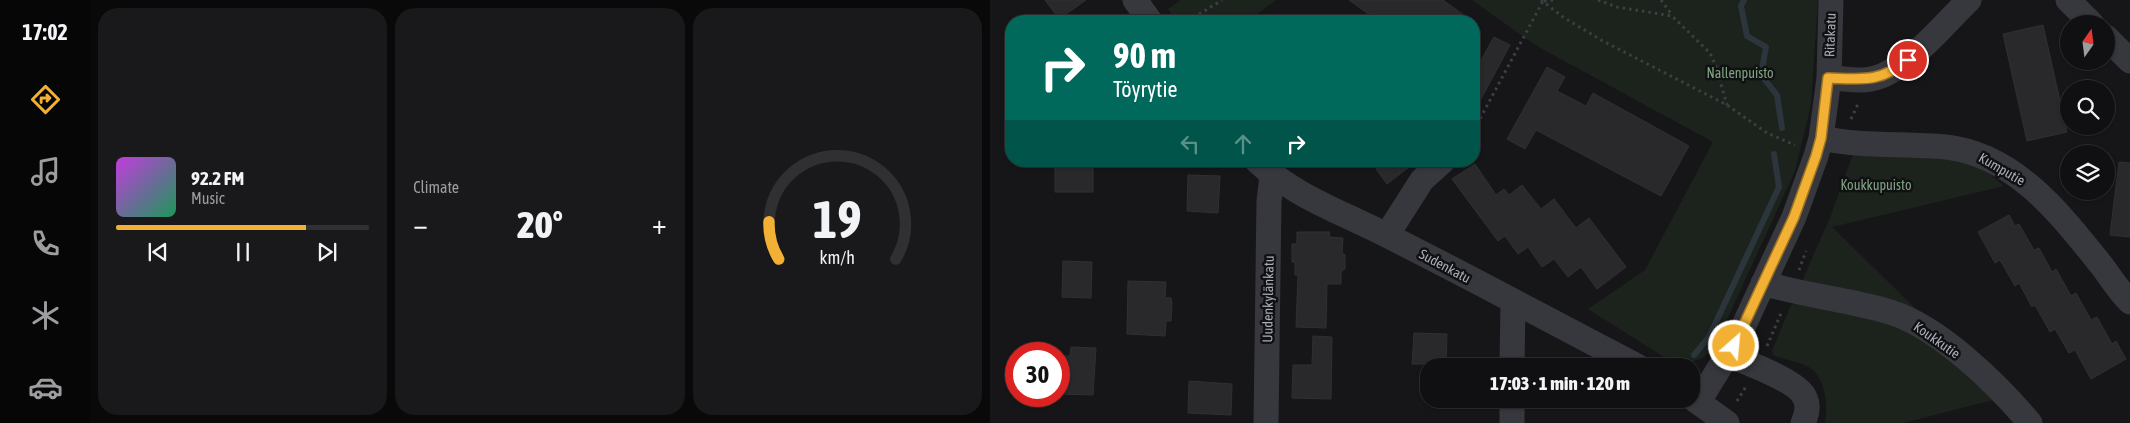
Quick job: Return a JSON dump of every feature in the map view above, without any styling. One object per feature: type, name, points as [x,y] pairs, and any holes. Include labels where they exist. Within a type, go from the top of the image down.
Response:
[{"type":"street","points":[[1135,0],[1146,15]]},
{"type":"street","name":"Ritakatu","points":[[1700,392],[1728,355],[1739,336],[1794,217],[1819,147],[1828,78],[1831,0]]},
{"type":"street","points":[[1828,78],[1871,80],[1896,70],[1969,0]]},
{"type":"street","points":[[2068,0],[2083,15]]},
{"type":"street","points":[[2115,47],[2130,61]]},
{"type":"street","name":"Kumputie","points":[[1819,147],[1845,143],[1947,147],[1974,153],[1997,164],[2019,177],[2039,193],[2076,234],[2130,302]]},
{"type":"street","points":[[1387,235],[1422,180],[1437,167]]},
{"type":"street","name":"Sudenkatu","points":[[1265,168],[1316,200],[1387,235],[1622,358]]},
{"type":"street","name":"Uudenkylänkatu","points":[[1265,168],[1269,201],[1266,423]]},
{"type":"street","name":"Koukkutie","points":[[1763,283],[1791,292],[1891,312],[1925,328],[1960,355],[2002,393],[2030,423]]},
{"type":"street","points":[[1512,358],[1513,301]]},
{"type":"street","points":[[1728,355],[1778,377],[1798,389],[1804,395],[1807,403],[1807,411],[1803,423]]},
{"type":"street","points":[[1700,403],[1727,423]]},
{"type":"street","points":[[1512,408],[1512,423]]},
{"type":"path","points":[[1198,15],[1222,0]]},
{"type":"path","points":[[1542,0],[1556,0]]},
{"type":"path","points":[[1542,0],[1563,17],[1601,40],[1727,105],[1767,133],[1819,147]]},
{"type":"path","points":[[1480,119],[1542,0]]},
{"type":"path","points":[[1598,0],[1617,7],[1672,16]]},
{"type":"path","points":[[1661,0],[1672,16],[1710,53],[1727,105]]},
{"type":"path","points":[[1845,143],[1852,117],[1871,80]]},
{"type":"green space","points":[[1181,0],[1276,0],[1256,15],[1172,15],[1168,9]]},
{"type":"green space","name":"Nallenpuisto","points":[[1472,0],[1818,0],[1811,105],[1795,171],[1715,346],[1704,357],[1700,359],[1666,358],[1588,309],[1645,270],[1713,142],[1535,45]]},
{"type":"green space","name":"Koukkupuisto","points":[[1915,152],[1977,163],[2004,186],[1832,227],[1917,310],[1802,285],[1831,215],[1853,154]]},
{"type":"green space","points":[[1795,303],[1888,321],[1937,348],[1993,400],[1903,423],[1825,423],[1826,399],[1818,376],[1807,366],[1773,355],[1772,351],[1791,305]]},
{"type":"building","points":[[1045,0],[1086,0],[1065,15],[1056,15]]},
{"type":"building","points":[[1349,0],[1443,0],[1464,15],[1370,15]]},
{"type":"building","points":[[2043,25],[2060,101],[2060,134],[2027,141],[2003,34]]},
{"type":"building","points":[[1494,37],[1510,45],[1480,101],[1480,62]]},
{"type":"building","points":[[1547,67],[1565,77],[1557,91],[1586,106],[1593,93],[1689,146],[1661,196],[1536,130],[1525,149],[1507,139]]},
{"type":"building","points":[[2119,162],[2130,163],[2130,237],[2110,235]]},
{"type":"building","points":[[1055,167],[1093,167],[1093,192],[1055,192]]},
{"type":"building","points":[[1378,167],[1409,167],[1387,184],[1376,169]]},
{"type":"building","points":[[1470,167],[1477,167],[1496,195],[1504,189],[1509,195],[1522,185],[1541,209],[1554,199],[1576,228],[1589,218],[1626,267],[1597,289],[1581,267],[1568,277],[1554,259],[1542,267],[1528,247],[1518,254],[1505,236],[1498,241],[1452,179]]},
{"type":"building","points":[[1188,175],[1220,176],[1218,213],[1187,211]]},
{"type":"building","points":[[2009,215],[2015,226],[2019,224],[2034,250],[2039,248],[2052,272],[2056,269],[2071,296],[2076,293],[2091,320],[2097,317],[2112,344],[2116,341],[2126,359],[2091,379],[2075,350],[2069,353],[2055,329],[2050,332],[2035,305],[2032,307],[2019,283],[2015,286],[2000,260],[1995,263],[1978,232]]},
{"type":"building","points":[[1297,232],[1330,232],[1329,237],[1343,238],[1342,253],[1345,255],[1345,269],[1341,272],[1341,284],[1327,284],[1326,328],[1296,327],[1298,275],[1295,275],[1295,262],[1292,262],[1292,244],[1297,244]]},
{"type":"building","points":[[1063,261],[1092,262],[1091,298],[1062,297]]},
{"type":"building","points":[[1128,281],[1166,282],[1165,298],[1171,298],[1172,303],[1171,321],[1166,321],[1165,336],[1127,334]]},
{"type":"building","points":[[1414,333],[1447,334],[1446,358],[1420,358],[1420,364],[1412,364]]},
{"type":"building","points":[[1313,336],[1332,337],[1331,399],[1292,398],[1293,365],[1312,365]]},
{"type":"building","points":[[1071,347],[1096,348],[1093,395],[1070,394]]},
{"type":"building","points":[[1189,381],[1232,384],[1231,415],[1188,413]]},
{"type":"waterway","points":[[1744,0],[1741,6],[1747,36],[1766,47],[1761,75],[1777,95],[1782,128]]},
{"type":"waterway","points":[[1694,355],[1709,337],[1779,187],[1774,154]]},
{"type":"route","points":[[1734,346],[1794,217],[1816,156],[1821,138],[1828,78],[1871,80],[1896,70],[1908,60]]}]
